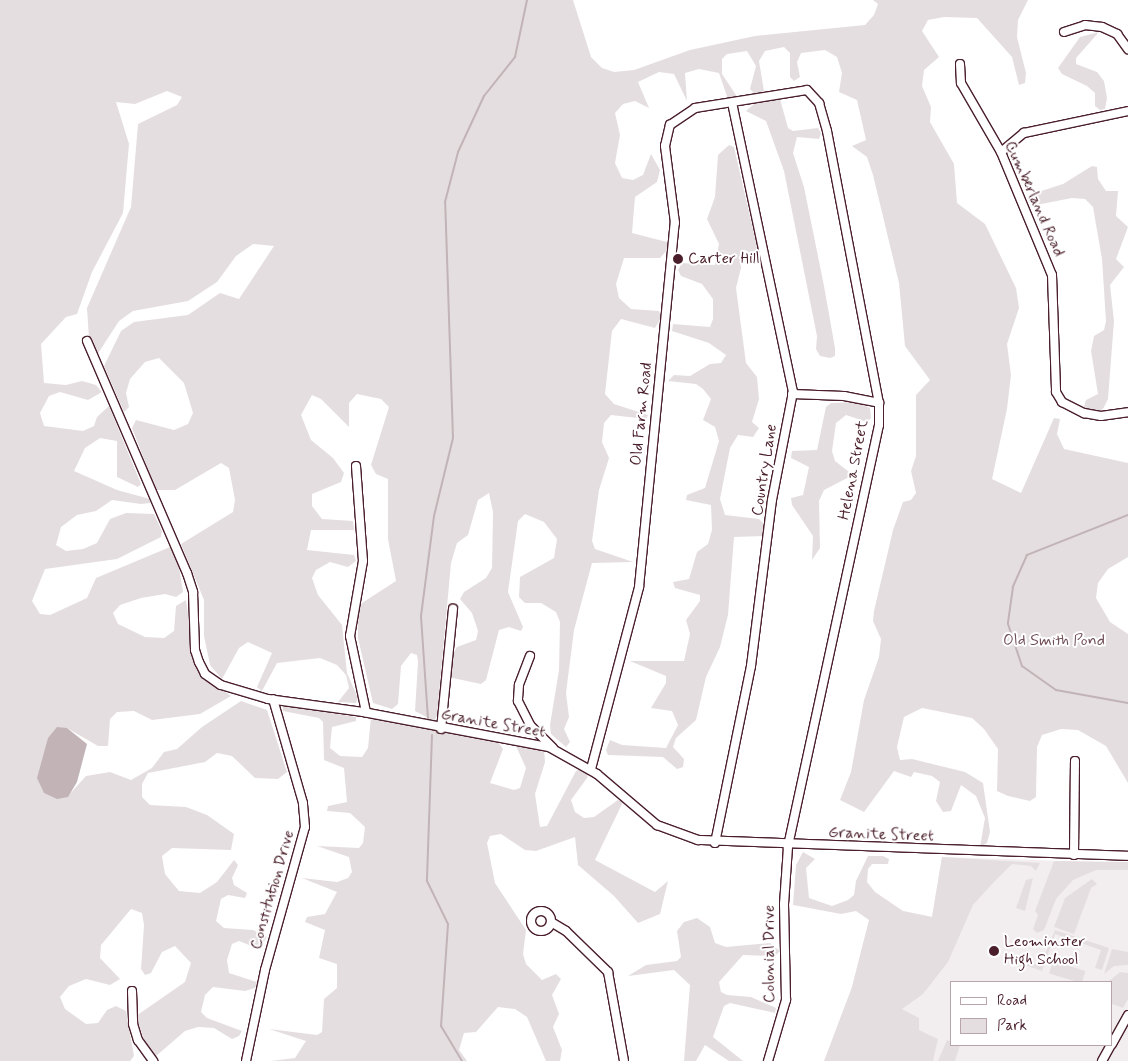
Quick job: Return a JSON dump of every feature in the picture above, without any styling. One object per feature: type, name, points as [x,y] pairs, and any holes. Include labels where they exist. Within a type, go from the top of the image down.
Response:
[{"type":"street","points":[[1064,32],[1085,25],[1102,27],[1116,34],[1128,49]]},
{"type":"street","name":"Cumberland Road","points":[[960,64],[962,83],[972,106],[1001,152],[1052,275],[1056,392],[1062,402],[1084,413],[1101,416],[1128,412]]},
{"type":"street","name":"Helena Street","points":[[732,103],[798,90],[807,90],[819,103],[879,403],[879,425],[788,845]]},
{"type":"street","name":"Country Lane","points":[[715,842],[751,666],[772,500],[792,394],[732,103]]},
{"type":"street","name":"Old Farm Road","points":[[591,769],[639,587],[675,223],[665,146],[667,135],[670,125],[685,113],[732,103]]},
{"type":"street","points":[[1001,152],[1024,133],[1128,111]]},
{"type":"street","name":"Granite Street","points":[[87,341],[193,592],[195,650],[205,674],[221,685],[272,699],[366,712],[441,729],[554,750],[591,769],[657,825],[715,842],[1128,856]]},
{"type":"street","points":[[792,394],[844,396],[879,403]]},
{"type":"street","points":[[356,466],[363,561],[350,636],[366,712]]},
{"type":"street","points":[[441,729],[453,609]]},
{"type":"street","points":[[530,656],[519,686],[518,701],[531,726],[554,750]]},
{"type":"street","name":"Constitution Drive","points":[[246,1061],[265,970],[305,827],[303,803],[272,699]]},
{"type":"street","points":[[1074,855],[1075,761]]},
{"type":"street","name":"Colonial Drive","points":[[768,1061],[786,1000],[784,904],[788,845]]},
{"type":"street","points":[[551,922],[608,972],[624,1061]]},
{"type":"street","points":[[132,991],[133,1024],[138,1040],[153,1061]]},
{"type":"street","points":[[1113,1042],[1128,1015]]},
{"type":"street","points":[[1102,1061],[1111,1046]]},
{"type":"shaded area","points":[[57,727],[67,728],[87,744],[77,782],[68,797],[57,799],[44,793],[37,778],[48,738]]},
{"type":"shaded area","name":"Leominster High School","points":[[942,857],[1128,863],[1128,1061],[833,1061],[873,905],[932,917]]},
{"type":"green space","name":"Old Smith Pond","points":[[0,0],[573,0],[591,57],[602,68],[614,72],[634,70],[690,50],[755,36],[865,25],[874,15],[878,4],[873,0],[1028,0],[1018,20],[1017,37],[1026,73],[1025,83],[1019,85],[1012,57],[977,18],[944,17],[928,20],[922,31],[939,57],[924,70],[922,86],[931,107],[930,122],[954,164],[957,203],[985,224],[1016,288],[1019,308],[1007,344],[1011,375],[1007,409],[992,479],[1021,493],[1054,418],[1060,419],[1057,434],[1064,449],[1128,463],[1128,557],[1108,569],[1098,583],[1096,598],[1110,622],[1128,634],[1128,783],[1106,746],[1078,730],[1061,729],[1042,735],[1037,747],[1036,797],[1030,801],[1008,796],[997,791],[998,749],[984,729],[972,718],[922,708],[904,717],[897,747],[900,760],[912,759],[965,772],[983,783],[990,832],[987,843],[980,847],[985,818],[976,796],[961,785],[951,811],[943,812],[936,801],[940,782],[932,776],[914,772],[911,777],[894,771],[864,812],[840,800],[851,772],[864,700],[879,657],[881,639],[873,621],[874,611],[893,530],[903,502],[911,500],[916,493],[911,471],[916,456],[916,395],[930,380],[905,346],[899,283],[873,175],[867,157],[852,146],[866,140],[857,100],[839,92],[842,73],[837,57],[825,50],[801,53],[797,62],[800,77],[794,81],[790,77],[790,53],[784,47],[765,51],[759,61],[764,91],[756,95],[750,89],[756,66],[747,51],[727,54],[722,59],[722,74],[738,98],[729,102],[719,73],[699,69],[685,73],[687,101],[674,74],[659,72],[638,82],[649,108],[635,101],[623,104],[615,113],[620,135],[615,163],[622,178],[633,180],[643,175],[651,154],[660,170],[657,182],[635,197],[632,233],[667,242],[667,250],[660,258],[624,258],[616,284],[619,298],[631,309],[659,311],[661,318],[655,328],[621,319],[612,331],[605,394],[614,404],[648,415],[646,419],[611,415],[604,423],[602,442],[609,458],[599,490],[592,541],[595,549],[633,562],[592,563],[574,630],[566,693],[569,717],[564,729],[570,742],[566,747],[551,734],[550,725],[559,670],[560,622],[556,612],[541,603],[525,603],[519,597],[520,577],[554,558],[557,539],[544,522],[525,514],[518,521],[508,592],[523,627],[521,631],[509,627],[499,630],[486,680],[481,684],[448,677],[450,659],[457,647],[476,640],[478,631],[472,613],[460,599],[464,592],[486,578],[492,568],[493,512],[489,493],[478,500],[468,535],[457,543],[451,563],[437,716],[434,721],[415,711],[418,662],[417,655],[411,653],[401,666],[398,704],[392,709],[373,703],[358,638],[358,614],[362,603],[396,581],[388,539],[388,479],[376,474],[371,465],[389,407],[381,399],[357,394],[349,403],[349,427],[321,399],[312,395],[301,415],[311,440],[333,458],[344,473],[341,482],[312,494],[312,506],[322,519],[353,521],[354,530],[311,530],[307,550],[354,555],[356,561],[348,567],[330,562],[316,570],[312,578],[318,595],[342,625],[347,673],[358,698],[356,703],[338,702],[349,688],[346,675],[337,665],[320,658],[277,663],[262,691],[257,687],[272,653],[248,642],[239,648],[222,679],[210,665],[204,636],[204,600],[181,544],[233,512],[235,500],[229,468],[221,463],[175,490],[156,490],[132,428],[136,420],[174,430],[188,424],[193,413],[184,383],[159,358],[145,362],[130,379],[126,393],[129,407],[124,412],[104,366],[121,331],[134,322],[188,315],[220,293],[239,299],[274,246],[253,244],[236,256],[217,282],[188,301],[133,311],[119,321],[97,355],[89,339],[87,308],[131,207],[138,124],[177,105],[182,97],[167,91],[135,104],[116,102],[129,144],[123,213],[92,272],[77,314],[66,317],[41,344],[44,383],[66,385],[82,381],[96,385],[102,392],[88,400],[60,392],[49,396],[40,413],[44,426],[83,431],[94,426],[97,417],[109,406],[141,484],[138,487],[117,477],[117,441],[100,438],[85,448],[74,471],[117,490],[150,499],[150,503],[141,504],[112,500],[96,511],[77,515],[61,527],[56,545],[66,551],[83,549],[97,543],[110,519],[126,513],[154,514],[162,531],[161,537],[117,559],[45,569],[32,601],[40,614],[50,615],[87,598],[96,578],[170,547],[178,561],[183,592],[176,597],[165,594],[141,598],[120,605],[113,613],[118,624],[145,637],[164,638],[174,631],[176,606],[186,600],[195,664],[202,675],[231,696],[200,714],[152,720],[134,711],[117,712],[110,719],[108,746],[98,746],[67,728],[67,797],[86,776],[110,772],[131,780],[152,768],[164,752],[177,749],[202,727],[241,701],[267,710],[287,772],[278,779],[255,778],[232,756],[217,753],[205,762],[148,773],[142,784],[142,797],[150,805],[186,807],[207,815],[234,834],[231,850],[172,848],[162,856],[165,874],[179,891],[200,893],[217,882],[234,860],[238,865],[232,878],[234,885],[247,893],[245,898],[228,895],[221,899],[216,921],[224,928],[253,930],[267,937],[259,949],[239,941],[232,944],[227,960],[229,973],[257,982],[255,988],[245,991],[213,987],[205,995],[201,1012],[207,1018],[242,1031],[239,1036],[232,1039],[214,1028],[198,1027],[185,1031],[156,1056],[148,1051],[136,1016],[185,982],[191,963],[175,946],[162,952],[151,973],[145,975],[141,969],[144,925],[142,913],[131,909],[101,945],[100,958],[120,979],[110,985],[86,979],[69,986],[60,997],[65,1009],[86,1024],[98,1023],[107,1010],[116,1006],[126,1011],[134,1056],[130,1061],[0,1061]]},
{"type":"green space","points":[[1099,32],[1076,58],[1076,64],[1097,72],[1104,81],[1107,98],[1105,109],[1100,110],[1095,106],[1095,93],[1087,86],[1062,74],[1058,68],[1080,37]]},
{"type":"green space","points":[[780,99],[788,128],[793,131],[818,128],[821,133],[819,139],[797,137],[793,153],[804,187],[824,286],[835,348],[835,356],[830,358],[820,356],[816,349],[817,336],[784,171],[766,121],[746,111],[754,104]]},
{"type":"green space","points":[[729,145],[734,147],[757,247],[755,255],[744,256],[736,288],[746,363],[757,377],[759,399],[752,422],[759,428],[753,437],[738,435],[730,448],[720,499],[725,515],[759,519],[765,525],[764,536],[734,537],[728,615],[720,647],[706,677],[696,720],[676,738],[673,747],[684,759],[683,767],[677,769],[663,757],[608,755],[606,750],[610,740],[622,745],[666,748],[678,725],[672,711],[651,708],[666,683],[666,676],[630,661],[684,661],[690,634],[686,620],[700,601],[700,595],[675,588],[673,582],[689,579],[697,552],[708,544],[712,530],[711,505],[686,500],[687,495],[705,488],[719,441],[715,427],[703,420],[711,399],[703,389],[696,384],[668,381],[674,375],[690,376],[710,364],[721,363],[726,355],[709,343],[672,331],[673,324],[710,327],[713,319],[713,299],[702,284],[681,276],[678,270],[682,263],[715,265],[719,244],[707,219],[715,197],[718,155]]},
{"type":"green space","points":[[1092,166],[1097,167],[1098,179],[1106,191],[1118,191],[1116,216],[1128,227],[1116,259],[1124,267],[1110,285],[1114,321],[1108,399],[1103,409],[1094,412],[1083,410],[1086,400],[1098,394],[1091,351],[1094,336],[1104,330],[1106,321],[1102,259],[1093,207],[1085,199],[1072,198],[1036,205],[1029,195],[1063,184]]},
{"type":"green space","points":[[856,402],[870,408],[871,418],[867,422],[846,415],[836,423],[832,451],[835,461],[853,475],[824,490],[819,501],[820,548],[812,560],[813,536],[792,505],[791,498],[803,495],[809,467],[791,458],[792,451],[817,450],[826,407],[831,403]]},
{"type":"green space","points":[[289,706],[356,717],[356,721],[332,727],[330,748],[340,756],[362,757],[368,748],[371,717],[498,742],[503,749],[490,783],[514,790],[520,788],[526,768],[516,746],[544,750],[545,762],[535,794],[540,827],[547,826],[576,771],[583,768],[589,771],[587,778],[571,800],[575,812],[584,818],[594,817],[618,800],[623,802],[595,860],[655,892],[668,881],[660,914],[638,923],[614,896],[578,865],[575,837],[536,851],[525,850],[501,834],[490,836],[487,843],[495,883],[526,930],[523,954],[526,964],[542,980],[556,974],[561,979],[552,995],[559,1014],[553,1027],[562,1050],[560,1061],[546,1061],[527,1017],[515,1009],[498,1007],[476,1032],[464,1033],[459,1050],[467,1061],[271,1061],[295,1058],[306,1041],[269,1029],[317,1035],[322,1032],[324,999],[337,988],[337,964],[319,958],[325,930],[305,922],[307,917],[325,914],[337,892],[302,878],[337,882],[348,878],[352,872],[349,857],[317,846],[359,848],[363,843],[365,827],[350,813],[327,811],[328,806],[347,802],[344,768],[324,760],[323,722],[319,718],[283,711],[283,707]]},
{"type":"green space","points":[[803,852],[815,859],[806,868],[809,898],[832,906],[848,900],[854,895],[856,881],[868,856],[883,856],[889,859],[888,864],[872,864],[868,869],[867,882],[875,892],[903,911],[932,917],[942,857],[1040,863],[1036,871],[1031,866],[1012,864],[993,883],[973,905],[948,962],[923,994],[902,1009],[919,1018],[919,1030],[938,1039],[933,1061],[824,1061],[852,987],[869,920],[856,911],[841,914],[793,905],[796,865]]},
{"type":"green space","points":[[1054,861],[1128,862],[1128,870],[1096,870],[1073,880],[1056,899],[1044,930],[1037,933],[1033,929],[1038,915],[1035,911]]},
{"type":"green space","points":[[1033,878],[1025,911],[1016,908],[1026,880]]},
{"type":"green space","points":[[1092,879],[1097,884],[1091,888],[1074,934],[1054,927],[1065,898]]},
{"type":"green space","points":[[697,918],[710,927],[715,943],[726,947],[770,943],[780,951],[775,956],[743,955],[719,982],[721,992],[727,995],[751,997],[776,1008],[775,1013],[730,1003],[724,1006],[713,1037],[743,1061],[729,1061],[705,1045],[696,1061],[684,1061],[690,985],[674,970],[628,976],[646,965],[677,961],[681,957],[677,931],[684,922]]},
{"type":"green space","points":[[1055,930],[1109,948],[1102,970],[1095,968],[1101,950],[1055,934],[1042,971],[1022,964],[1017,968],[1022,962],[1033,965],[1042,961]]},
{"type":"green space","points":[[1112,949],[1128,952],[1128,965],[1114,966],[1104,974]]},
{"type":"green space","points":[[1053,961],[1086,971],[1082,981],[1074,981],[1049,973]]},
{"type":"green space","points":[[1120,972],[1128,973],[1128,999],[1123,1008],[1113,1004],[1113,981],[1109,981]]},
{"type":"green space","points":[[947,1040],[950,1041],[950,1046],[960,1046],[955,1061],[938,1061]]},
{"type":"waterway","points":[[428,719],[421,616],[434,516],[453,438],[445,202],[458,152],[484,96],[515,57],[527,0]]},
{"type":"waterway","points":[[1128,515],[1027,555],[1013,587],[1008,624],[1022,666],[1056,690],[1128,703]]},
{"type":"waterway","points":[[432,735],[427,881],[448,924],[441,1026],[462,1061]]},
{"type":"place","name":"Carter Hill","points":[[678,259]]},
{"type":"place","name":"Leominster High School","points":[[994,951]]}]
